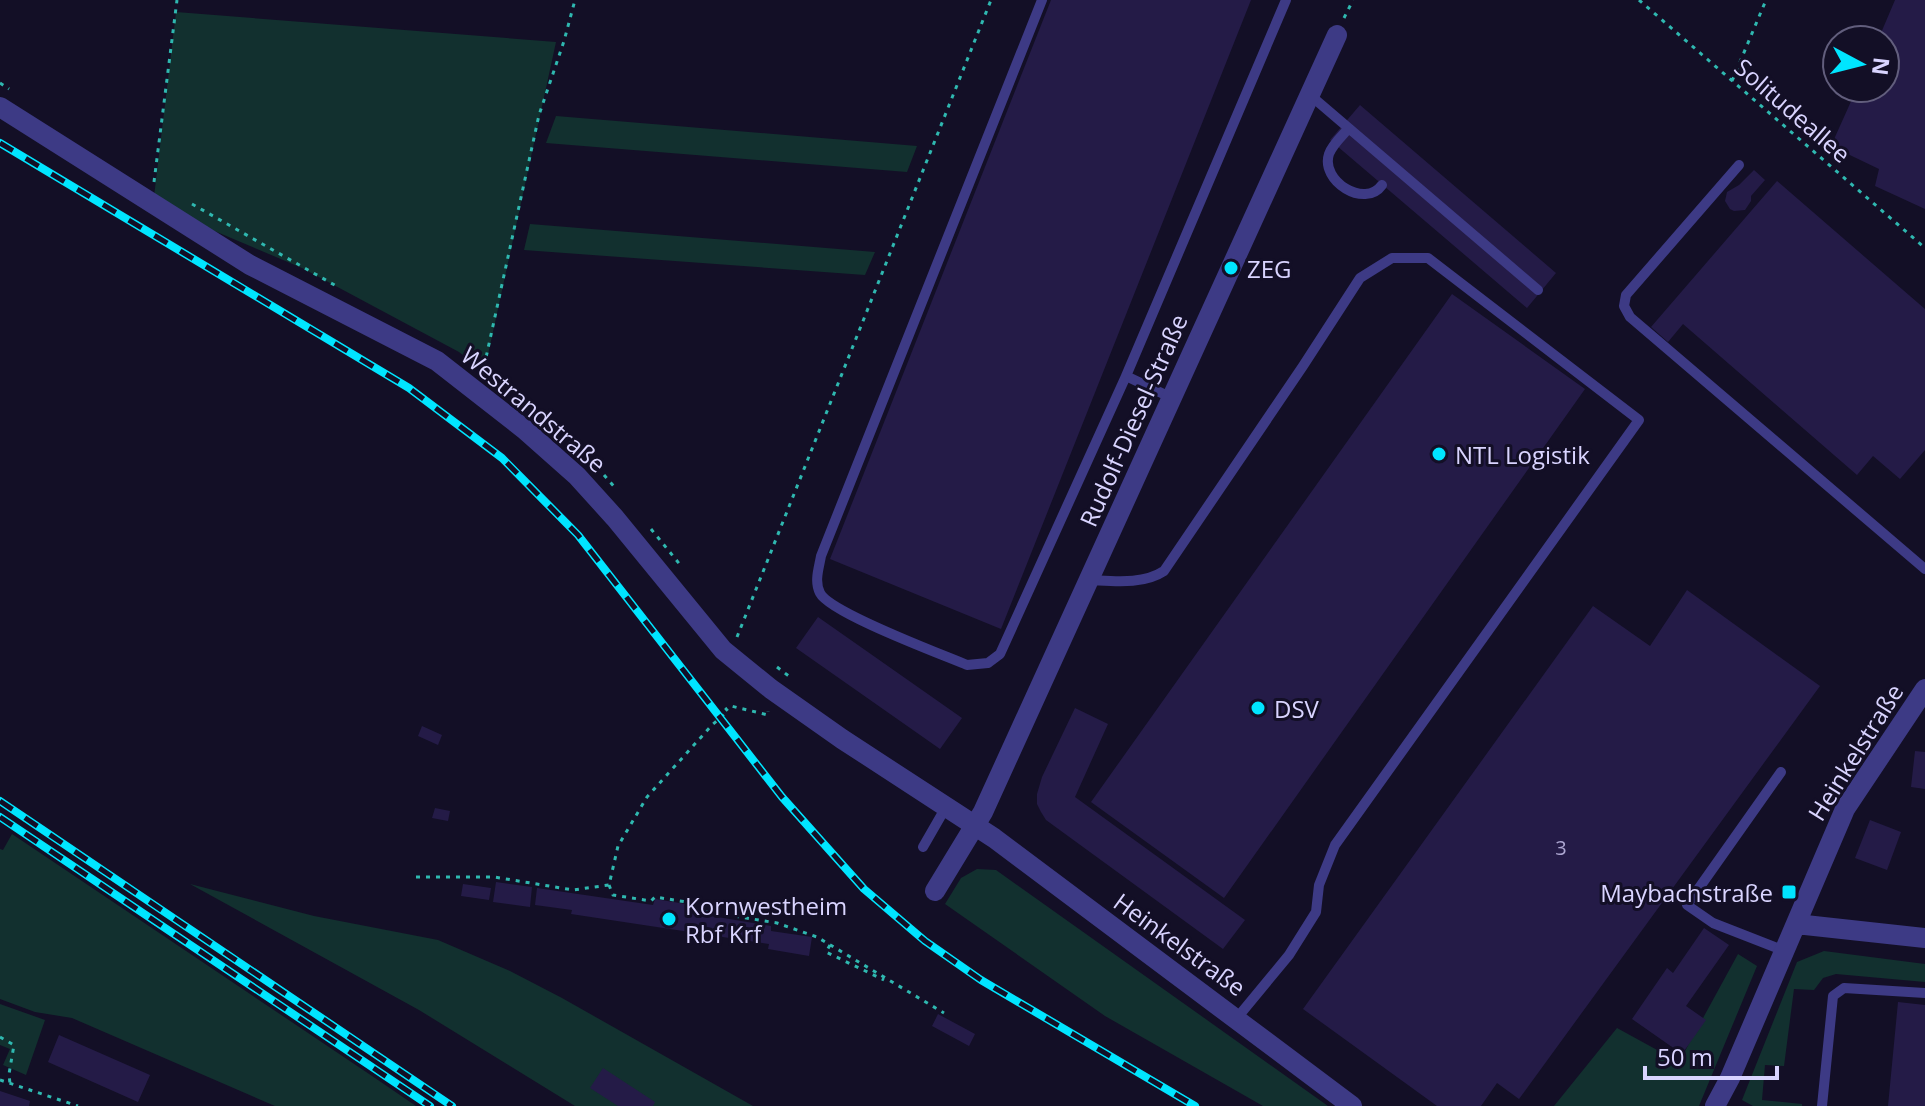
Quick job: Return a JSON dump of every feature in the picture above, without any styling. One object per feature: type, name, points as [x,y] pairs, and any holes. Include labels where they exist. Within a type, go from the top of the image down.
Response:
[{"type":"street","name":"Rudolf-Diesel-Straße","points":[[935,891],[976,825],[1337,35]]},
{"type":"street","name":"Westrandstraße","points":[[0,107],[250,265],[437,361],[577,476],[723,650],[842,739],[976,825]]},
{"type":"street","name":"Heinkelstraße","points":[[1718,1104],[1845,809],[1925,689]]},
{"type":"street","name":"Heinkelstraße","points":[[976,825],[1352,1106]]},
{"type":"street","points":[[1796,924],[1925,938]]},
{"type":"lane","points":[[1042,0],[821,556],[817,578],[821,595],[840,610],[967,665],[988,663],[1000,654],[1126,376],[1286,0]]},
{"type":"lane","points":[[1310,95],[1538,290]]},
{"type":"lane","points":[[1348,129],[1329,153],[1332,176],[1355,193],[1367,195],[1382,185]]},
{"type":"lane","points":[[1739,165],[1626,295],[1624,306],[1630,317],[1925,569]]},
{"type":"lane","points":[[1089,580],[1137,580],[1157,576],[1164,571],[1360,278],[1392,258],[1428,258],[1639,420],[1335,845],[1319,885],[1316,912],[1289,955],[1237,1018]]},
{"type":"lane","points":[[1126,376],[1172,398]]},
{"type":"lane","points":[[1781,772],[1687,905],[1713,923],[1785,951]]},
{"type":"lane","points":[[923,847],[947,807]]},
{"type":"lane","points":[[1822,1106],[1833,996],[1844,988],[1925,993]]},
{"type":"path","points":[[153,205],[177,0]]},
{"type":"path","points":[[474,389],[484,373],[539,115],[575,0]]},
{"type":"path","points":[[737,637],[991,0]]},
{"type":"path","name":"Solitudeallee","points":[[1639,0],[1925,248]]},
{"type":"path","points":[[1732,81],[1766,0]]},
{"type":"path","points":[[781,696],[767,712],[768,715],[731,706],[726,709],[728,711],[647,797],[618,846],[609,885],[613,895],[693,903],[697,910],[777,923],[817,937],[944,1013]]},
{"type":"path","points":[[416,877],[494,877],[573,890],[609,885]]},
{"type":"path","points":[[830,945],[826,952],[889,982]]},
{"type":"path","points":[[0,1037],[14,1045],[10,1084]]},
{"type":"path","points":[[0,1080],[78,1106]]},
{"type":"green space","points":[[176,12],[556,42],[484,373],[459,352],[302,268],[153,205]]},
{"type":"green space","points":[[556,116],[917,146],[907,172],[546,143]]},
{"type":"green space","points":[[530,224],[875,252],[865,275],[524,250]]},
{"type":"green space","points":[[12,834],[416,1106],[275,1106],[72,1018],[35,1012],[0,999],[0,849],[3,850]]},
{"type":"green space","points":[[977,869],[996,870],[1328,1106],[1263,1106],[1105,1016],[945,904],[961,878]]},
{"type":"green space","points":[[190,884],[314,916],[438,940],[510,971],[562,998],[753,1106],[575,1106],[419,1010]]},
{"type":"green space","points":[[1824,951],[1925,964],[1925,982],[1836,974],[1823,978],[1814,990],[1794,989],[1784,1066],[1765,1065],[1762,1100],[1802,1106],[1753,1106],[1742,1100],[1797,962]]},
{"type":"green space","points":[[1738,954],[1757,966],[1699,1106],[1554,1106],[1617,1028],[1679,1062]]},
{"type":"green space","points":[[0,1004],[45,1020],[26,1075],[3,1065],[10,1049],[0,1045]]},
{"type":"building","points":[[1051,0],[1251,0],[1001,629],[830,559]]},
{"type":"building","points":[[1895,0],[1925,0],[1925,209],[1875,186],[1879,169],[1831,146],[1850,104],[1901,104],[1901,24],[1885,24]]},
{"type":"building","points":[[1360,105],[1556,273],[1527,308],[1330,140]]},
{"type":"building","points":[[1754,170],[1765,180],[1751,196],[1745,210],[1730,209],[1725,201],[1727,192]]},
{"type":"building","points":[[1777,181],[1925,309],[1925,450],[1900,479],[1873,456],[1857,475],[1683,324],[1668,342],[1651,327]]},
{"type":"building","points":[[1452,294],[1585,389],[1224,898],[1091,802]]},
{"type":"building","points":[[1687,590],[1820,686],[1519,1099],[1497,1083],[1481,1106],[1437,1106],[1303,1009],[1593,606],[1650,646]]},
{"type":"building","points":[[818,617],[962,718],[940,749],[796,648]]},
{"type":"building","points":[[1075,708],[1108,724],[1075,797],[1245,920],[1223,949],[1046,820],[1041,812],[1037,794],[1042,777]]},
{"type":"building","points":[[422,726],[442,735],[438,745],[418,736]]},
{"type":"building","points":[[1915,751],[1925,752],[1925,789],[1911,787]]},
{"type":"building","points":[[435,808],[450,811],[448,821],[432,818]]},
{"type":"building","points":[[1870,820],[1901,832],[1887,870],[1855,858]]},
{"type":"building","points":[[496,882],[532,887],[530,907],[493,902]]},
{"type":"building","points":[[463,884],[491,888],[489,900],[461,896]]},
{"type":"building","points":[[537,888],[653,905],[655,899],[692,905],[693,913],[771,926],[771,931],[812,937],[809,956],[768,949],[769,944],[571,914],[572,910],[535,905]]},
{"type":"building","points":[[1704,928],[1729,945],[1686,1006],[1706,1020],[1682,1054],[1632,1019],[1667,968],[1673,973]]},
{"type":"building","points":[[1898,1002],[1925,1005],[1925,1106],[1888,1106]]},
{"type":"building","points":[[938,1014],[975,1034],[969,1046],[932,1026]]},
{"type":"building","points":[[59,1035],[150,1075],[138,1102],[48,1062]]},
{"type":"building","points":[[603,1068],[655,1102],[653,1106],[618,1106],[590,1088]]},
{"type":"building","points":[[0,1091],[30,1101],[29,1106],[0,1106]]},
{"type":"railway","points":[[0,143],[409,388],[502,458],[578,535],[782,797],[864,889],[925,941],[981,980],[1195,1106]]},
{"type":"railway","points":[[0,801],[452,1106]]},
{"type":"railway","points":[[0,817],[430,1106]]},
{"type":"place","name":"ZEG","points":[[1231,268]]},
{"type":"place","name":"NTL Logistik","points":[[1439,454]]},
{"type":"place","name":"DSV","points":[[1258,708]]},
{"type":"place","name":"Maybachstraße","points":[[1789,892]]},
{"type":"place","name":"Kornwestheim Rbf Krf","points":[[669,919]]}]
